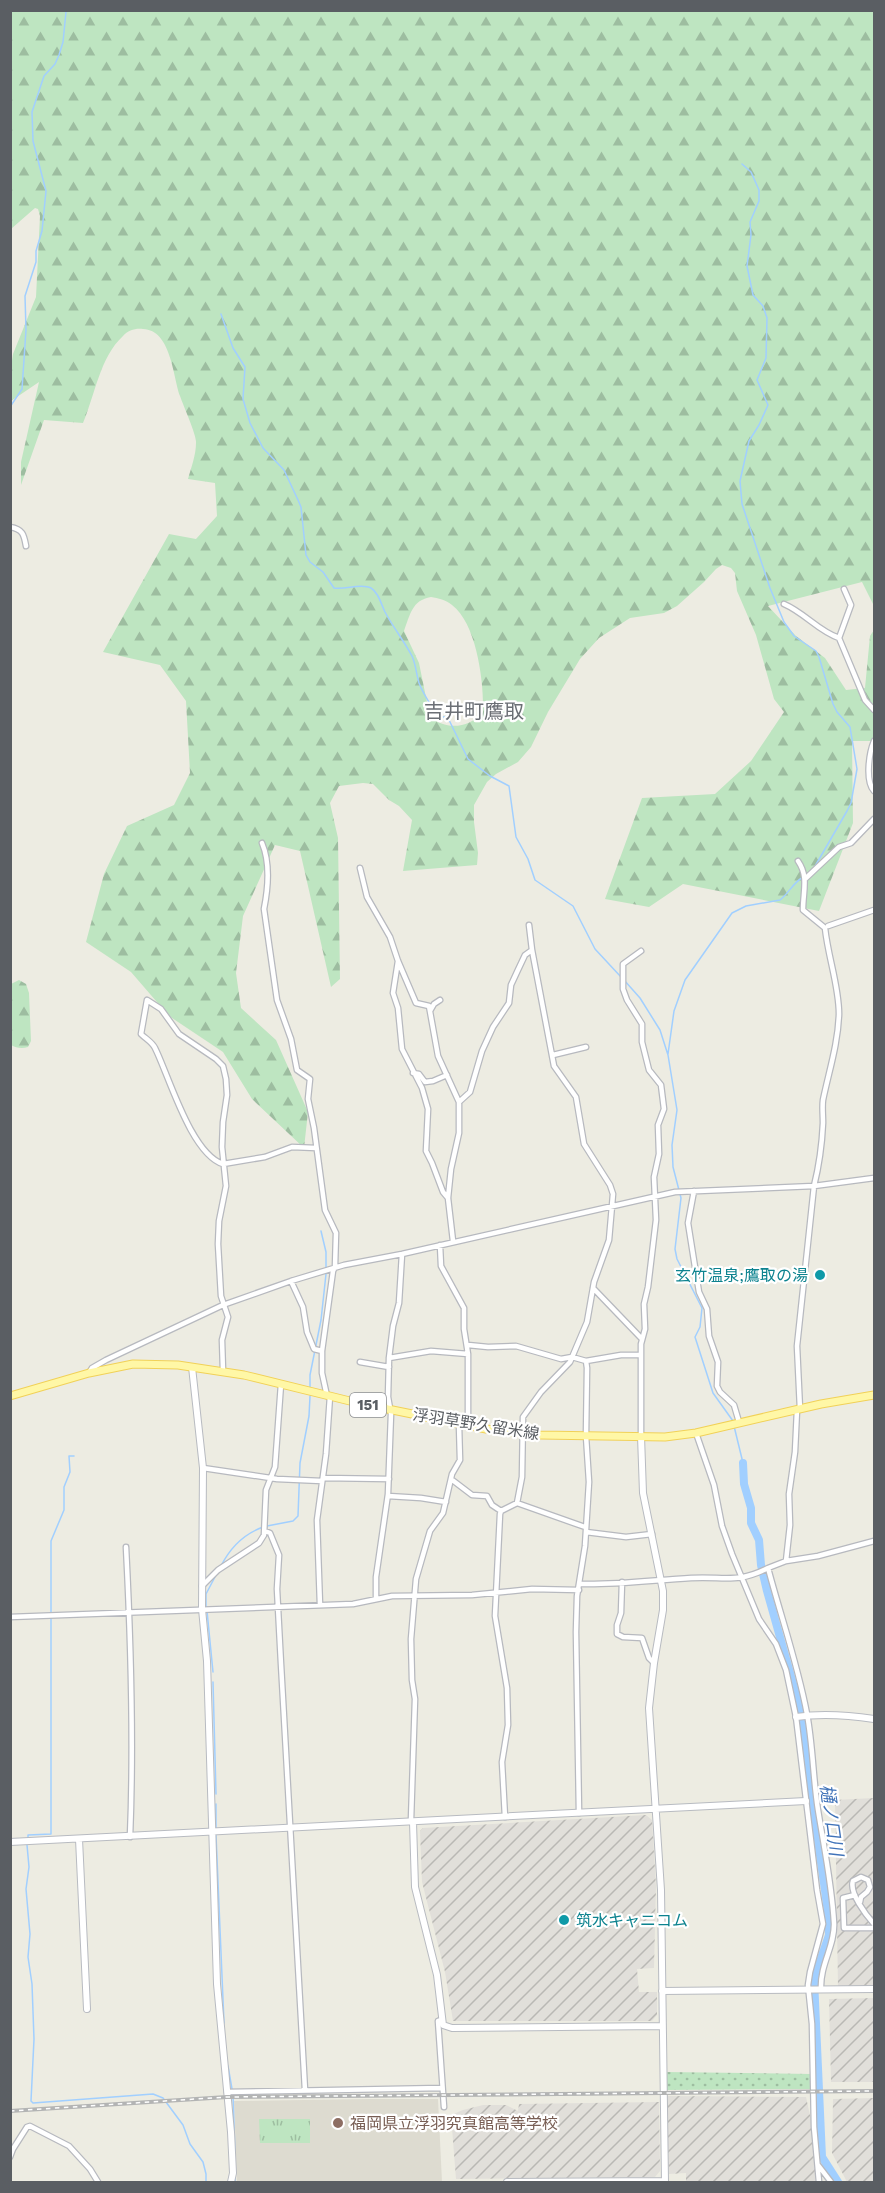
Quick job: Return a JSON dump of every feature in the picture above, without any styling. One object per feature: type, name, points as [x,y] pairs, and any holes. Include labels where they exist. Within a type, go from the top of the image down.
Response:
[{"type":"main road","name":"浮羽草野久留米線","points":[[10,1396],[89,1373],[133,1364],[192,1367],[223,1371],[459,1425],[523,1434],[665,1437],[696,1433],[798,1409],[874,1395]]},
{"type":"street","points":[[10,526],[18,528],[24,534],[26,546]]},
{"type":"street","points":[[844,589],[851,605],[839,638],[865,700],[874,710]]},
{"type":"street","points":[[784,604],[798,610],[828,634],[839,638]]},
{"type":"street","points":[[874,741],[869,760],[871,787],[874,791]]},
{"type":"street","points":[[806,879],[839,847],[851,843],[874,819]]},
{"type":"street","points":[[262,843],[266,856],[264,909],[277,1000],[291,1039],[297,1070],[310,1079],[308,1099],[315,1128],[325,1210],[336,1233],[335,1267],[318,1350],[328,1396],[317,1529],[320,1605]]},
{"type":"street","points":[[786,1561],[790,1524],[789,1494],[798,1409],[797,1346],[814,1186],[818,1170],[823,1102],[834,1056],[839,1014],[825,928],[803,910],[806,879],[798,861]]},
{"type":"street","points":[[360,868],[367,897],[390,937],[416,1003],[429,1006],[438,1056],[459,1102],[459,1133],[448,1198],[453,1242]]},
{"type":"street","points":[[828,926],[874,910]]},
{"type":"street","points":[[517,1503],[522,1478],[522,1420],[541,1392],[570,1362],[589,1316],[598,1269],[609,1240],[613,1194],[610,1185],[584,1144],[576,1097],[569,1084],[554,1066],[529,925]]},
{"type":"street","points":[[459,1102],[470,1092],[482,1051],[493,1027],[509,1003],[512,985],[525,955],[532,950]]},
{"type":"street","points":[[507,2182],[665,2182],[661,1890],[649,1708],[663,1610],[662,1581],[642,1482],[641,1436],[641,1355],[645,1329],[644,1304],[655,1239],[654,1177],[659,1154],[658,1125],[664,1109],[661,1085],[649,1070],[642,1042],[642,1024],[623,989],[623,964],[641,951]]},
{"type":"street","points":[[398,962],[393,993],[398,1008],[402,1049],[422,1089],[428,1109],[426,1151],[442,1192],[448,1198]]},
{"type":"street","points":[[223,1371],[222,1340],[228,1317],[223,1305],[218,1244],[219,1221],[226,1186],[223,1164],[223,1122],[227,1095],[223,1066],[197,1044],[179,1034],[161,1009],[147,1000],[141,1034],[154,1046],[189,1128],[208,1154],[217,1162],[223,1164],[265,1157],[292,1147],[316,1148]]},
{"type":"street","points":[[430,1011],[440,1000]]},
{"type":"street","points":[[553,1055],[586,1047]]},
{"type":"street","points":[[413,1073],[419,1074],[425,1082],[447,1075]]},
{"type":"street","points":[[89,1373],[92,1368],[106,1360],[223,1305],[335,1267],[402,1254],[559,1217],[611,1208],[675,1192],[814,1186],[874,1178]]},
{"type":"street","points":[[694,1191],[688,1223],[699,1292],[707,1309],[709,1336],[718,1362],[717,1386],[734,1405],[738,1422]]},
{"type":"street","points":[[440,1245],[441,1266],[464,1308],[465,1334],[468,1345],[468,1426]]},
{"type":"street","points":[[375,1599],[376,1576],[388,1496],[389,1358],[399,1303],[402,1254]]},
{"type":"street","points":[[291,1281],[303,1307],[307,1332],[318,1350]]},
{"type":"street","points":[[593,1288],[642,1339]]},
{"type":"street","points":[[468,1345],[516,1346],[561,1359],[572,1357],[585,1361],[621,1355],[641,1355]]},
{"type":"street","points":[[389,1358],[431,1351],[468,1354]]},
{"type":"street","points":[[579,1813],[576,1632],[589,1482],[586,1436],[589,1378],[585,1361]]},
{"type":"street","points":[[360,1362],[389,1366]]},
{"type":"street","points":[[192,1367],[203,1468],[202,1586],[207,1661],[217,1984],[232,2142],[231,2182]]},
{"type":"street","points":[[202,1586],[223,1566],[259,1543],[265,1528],[266,1490],[275,1467],[281,1384]]},
{"type":"street","points":[[459,1425],[460,1460],[451,1479],[443,1513],[430,1530],[416,1579],[411,1639],[412,1680],[416,1699],[411,1820],[413,1822],[415,1887],[437,1975],[443,2025],[452,2028],[662,2026]]},
{"type":"street","points":[[696,1433],[714,1485],[722,1526],[756,1612],[776,1644],[801,1716],[834,1928],[815,1989]]},
{"type":"street","points":[[203,1468],[300,1480],[389,1479]]},
{"type":"street","points":[[451,1479],[469,1494],[487,1496],[492,1505],[501,1511]]},
{"type":"street","points":[[388,1496],[446,1502]]},
{"type":"street","points":[[501,1511],[517,1503],[586,1530],[626,1536],[653,1534]]},
{"type":"street","points":[[501,1511],[495,1616],[508,1698],[508,1725],[502,1762],[505,1817]]},
{"type":"street","points":[[265,1528],[270,1533],[279,1555],[278,1606],[304,2090]]},
{"type":"street","points":[[580,1584],[693,1578],[743,1578],[786,1561],[818,1556],[874,1541]]},
{"type":"street","points":[[126,1547],[130,1611],[132,1784],[130,1837]]},
{"type":"street","points":[[767,1569],[800,1678],[806,1801],[824,1924],[810,1972],[815,1989],[814,2127],[819,2182]]},
{"type":"street","points":[[622,1582],[621,1612],[617,1634],[623,1637],[642,1638],[649,1658],[654,1663]]},
{"type":"street","points":[[10,1617],[353,1604],[392,1596],[495,1593],[532,1589],[579,1590]]},
{"type":"street","points":[[801,1716],[841,1714],[874,1719]]},
{"type":"street","points":[[10,1842],[806,1801]]},
{"type":"street","points":[[811,1837],[821,1836]]},
{"type":"street","points":[[79,1839],[87,2009]]},
{"type":"street","points":[[855,1895],[851,1898],[843,1898],[844,1929],[874,1926],[855,1895],[852,1887],[853,1881],[860,1877],[868,1880],[869,1890],[861,1897],[860,1902]]},
{"type":"street","points":[[820,1944],[829,1946]]},
{"type":"street","points":[[662,1990],[874,1989]]},
{"type":"street","points":[[442,2020],[438,2020],[444,2106]]},
{"type":"street","points":[[227,2092],[442,2088]]},
{"type":"street","points":[[10,2157],[12,2149],[30,2126],[69,2146],[90,2169],[98,2182]]},
{"type":"street","points":[[818,2165],[831,2182]]},
{"type":"shaded area","points":[[874,1798],[874,1987],[838,1987],[835,1800]]},
{"type":"shaded area","points":[[646,1815],[652,1820],[656,1886],[654,1968],[637,1969],[639,1992],[657,1992],[657,2015],[652,2021],[453,2021],[445,1972],[422,1882],[420,1831],[423,1828]]},
{"type":"shaded area","points":[[874,1998],[874,2082],[831,2082],[829,1999]]},
{"type":"shaded area","points":[[666,2096],[806,2097],[811,2120],[816,2182],[686,2182],[686,2173],[669,2174]]},
{"type":"shaded area","points":[[874,2098],[874,2182],[847,2182],[832,2153],[833,2099]]},
{"type":"shaded area","name":"福岡県立浮羽究真館高等学校","points":[[438,2099],[442,2182],[237,2182],[234,2101]]},
{"type":"shaded area","points":[[659,2102],[660,2171],[655,2177],[456,2179],[451,2115],[463,2110],[483,2105],[506,2105],[518,2111],[519,2104]]},
{"type":"green space","points":[[11,11],[874,11],[874,606],[862,582],[768,606],[796,636],[825,658],[846,690],[865,688],[870,636],[874,630],[874,741],[852,741],[853,823],[819,911],[683,884],[649,907],[605,899],[642,798],[715,794],[751,761],[784,712],[774,699],[756,635],[737,591],[735,573],[731,568],[722,565],[677,606],[664,613],[630,618],[599,638],[580,659],[548,712],[531,747],[518,762],[496,774],[487,782],[474,805],[477,865],[403,871],[412,820],[373,784],[339,786],[330,803],[338,838],[340,979],[331,987],[300,851],[275,845],[243,916],[236,973],[241,1008],[276,1040],[308,1112],[304,1148],[252,1099],[223,1052],[169,1016],[131,972],[86,942],[104,874],[127,826],[174,805],[190,773],[186,701],[160,665],[103,652],[169,534],[196,539],[217,516],[215,483],[188,479],[196,443],[180,396],[173,366],[160,337],[152,331],[140,329],[125,334],[115,345],[103,365],[83,423],[44,420],[21,485],[21,462],[39,382],[11,401],[11,367],[13,354],[36,297],[40,216],[38,209],[35,208],[11,229]],"holes":[[[431,597],[450,603],[461,614],[468,626],[477,655],[483,712],[471,722],[457,726],[443,724],[430,717],[419,663],[404,631],[416,605]]]},
{"type":"green space","points":[[19,980],[26,984],[29,993],[31,1041],[28,1047],[24,1048],[11,1045],[11,984]]},
{"type":"green space","points":[[665,2072],[812,2074],[812,2089],[665,2090]]},
{"type":"green space","points":[[259,2119],[310,2119],[310,2143],[260,2143]]},
{"type":"waterway","points":[[10,407],[22,389],[26,330],[25,296],[36,262],[46,191],[33,141],[32,112],[44,76],[55,64],[59,55],[63,42],[66,12]]},
{"type":"waterway","points":[[742,164],[751,172],[759,190],[759,201],[750,222],[751,235],[747,266],[753,295],[763,306],[767,318],[766,358],[757,380],[768,405],[749,441],[740,481],[742,504],[784,622],[794,636],[816,651],[833,704],[850,727],[857,769],[851,803],[814,868]]},
{"type":"waterway","points":[[221,314],[233,348],[245,367],[243,399],[250,423],[263,448],[284,470],[301,507],[306,555],[310,562],[323,572],[334,588],[367,587],[376,593],[388,618],[412,656],[419,683],[437,715],[447,718],[450,722],[468,759],[490,776],[509,786],[516,837],[528,859],[535,880],[573,906],[595,949],[621,977]]},
{"type":"waterway","points":[[668,1054],[674,1011],[685,980],[732,913],[746,906],[780,900],[803,877]]},
{"type":"waterway","points":[[624,980],[640,998],[660,1030],[668,1055],[677,1110],[672,1145],[673,1167],[681,1198],[675,1249],[677,1259],[702,1308],[700,1327],[695,1337],[713,1393],[733,1421]]},
{"type":"waterway","points":[[321,1231],[326,1252],[326,1269]]},
{"type":"waterway","points":[[310,1387],[326,1274]]},
{"type":"waterway","points":[[267,1526],[293,1521],[298,1516],[300,1463],[309,1416],[310,1396]]},
{"type":"waterway","points":[[734,1426],[743,1463]]},
{"type":"waterway","points":[[28,1838],[28,1835],[51,1834],[51,1541],[64,1510],[64,1487],[70,1472],[69,1456],[74,1456]]},
{"type":"waterway","name":"樋ノ口川","points":[[743,1463],[744,1484],[751,1508],[751,1523],[759,1540],[761,1565],[767,1591],[799,1705],[828,1912],[829,1935],[814,1979],[822,2157],[838,2182]]},
{"type":"waterway","points":[[221,1566],[238,1542],[263,1527]]},
{"type":"waterway","points":[[206,1607],[206,1594],[216,1575]]},
{"type":"waterway","points":[[207,1611],[213,1672]]},
{"type":"waterway","points":[[213,1682],[216,1794]]},
{"type":"waterway","points":[[216,1804],[216,1828]]},
{"type":"waterway","points":[[216,1835],[224,2023]]},
{"type":"waterway","points":[[27,1845],[29,1867],[26,1889],[30,1934],[28,1957],[32,1984],[34,2039],[31,2101],[33,2103],[153,2094],[163,2098],[183,2125],[190,2144],[203,2162],[206,2182]]},
{"type":"waterway","points":[[228,2066],[232,2089]]},
{"type":"waterway","points":[[233,2095],[235,2154]]},
{"type":"waterway","points":[[235,2174],[235,2181]]},
{"type":"railway","points":[[10,2111],[227,2097],[874,2091]]},
{"type":"place","name":"玄竹温泉;鷹取の湯","points":[[820,1275]]},
{"type":"place","name":"筑水キャニコム","points":[[564,1920]]},
{"type":"place","name":"福岡県立浮羽究真館高等学校","points":[[338,2123]]},
{"type":"district","name":"吉井町鷹取","points":[[474,711]]}]
